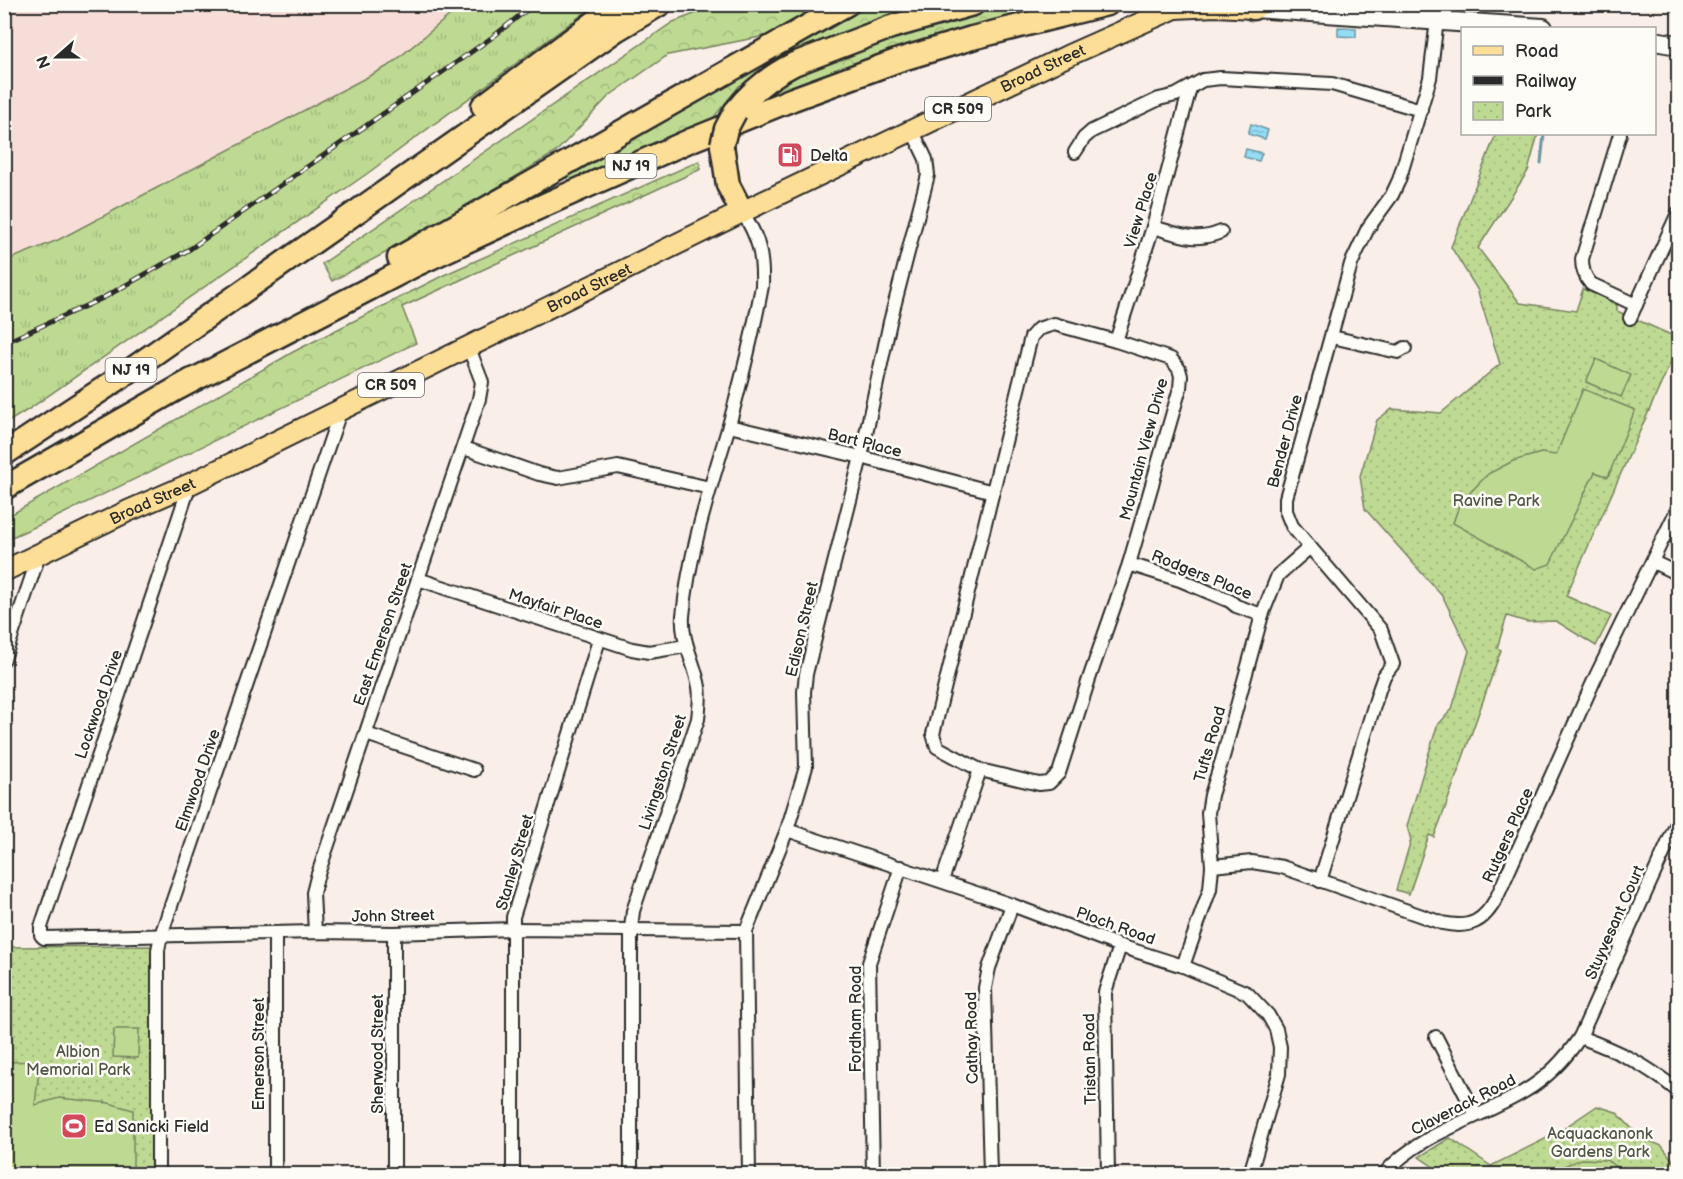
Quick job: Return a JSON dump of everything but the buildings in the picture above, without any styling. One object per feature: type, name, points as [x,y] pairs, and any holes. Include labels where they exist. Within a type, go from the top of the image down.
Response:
[{"type":"highway","points":[[256,282],[395,173],[619,4]]},
{"type":"highway","name":"NJ 19","points":[[4,454],[118,380],[609,35],[660,4]]},
{"type":"highway","points":[[180,387],[499,201],[847,4]]},
{"type":"highway","points":[[742,212],[728,185],[722,146],[726,129],[735,112],[762,83],[778,71],[794,64],[891,27],[973,4]]},
{"type":"highway","name":"NJ 19","points":[[4,488],[180,387],[415,265],[688,141],[899,60],[972,38],[1107,4]]},
{"type":"main road","name":"Broad Street","points":[[4,571],[128,511],[190,484],[742,212],[1076,52],[1179,6],[1256,6]]},
{"type":"street","points":[[1314,4],[1353,14]]},
{"type":"street","points":[[1256,6],[1315,14],[1353,14],[1530,27]]},
{"type":"street","name":"Bender Drive","points":[[1320,881],[1384,676],[1393,664],[1381,630],[1292,525],[1286,511],[1286,498],[1351,264],[1368,228],[1392,195],[1399,180],[1430,78],[1437,20]]},
{"type":"street","points":[[1656,41],[1678,45]]},
{"type":"street","points":[[1075,152],[1084,138],[1092,131],[1159,99],[1176,95],[1203,80],[1221,78],[1332,84],[1421,110]]},
{"type":"street","name":"View Place","points":[[1116,341],[1153,227],[1190,88]]},
{"type":"street","name":"Edison Street","points":[[748,1174],[746,931],[787,830],[807,767],[804,692],[806,674],[861,457],[890,322],[928,175],[926,159],[913,132]]},
{"type":"street","points":[[1620,135],[1582,259],[1582,268],[1590,284],[1636,305]]},
{"type":"street","name":"Livingston Street","points":[[631,1174],[631,929],[633,911],[698,719],[699,686],[686,646],[683,618],[690,571],[710,488],[729,426],[762,286],[762,262],[757,239],[753,228],[742,212]]},
{"type":"street","points":[[1630,318],[1673,242],[1678,213]]},
{"type":"street","points":[[1153,227],[1192,238],[1208,238],[1221,232]]},
{"type":"street","name":"Mountain View Drive","points":[[1054,324],[1116,341],[1171,359],[1179,369],[1181,376],[1180,388],[1129,564],[1059,773],[1049,783],[1039,784],[980,770],[937,747],[933,734],[1031,338],[1038,329],[1054,324]]},
{"type":"street","points":[[1332,337],[1398,352],[1405,348]]},
{"type":"street","name":"East Emerson Street","points":[[315,932],[313,893],[317,877],[479,399],[482,382],[469,348]]},
{"type":"street","name":"Elmwood Drive","points":[[158,1174],[158,950],[161,936],[341,410]]},
{"type":"street","name":"Bart Place","points":[[729,426],[861,457],[993,492]]},
{"type":"street","points":[[464,448],[539,474],[558,478],[618,467],[710,488]]},
{"type":"street","name":"Lockwood Drive","points":[[41,935],[41,927],[190,484]]},
{"type":"street","name":"Rutgers Place","points":[[1212,866],[1252,862],[1267,863],[1456,926],[1466,925],[1484,916],[1497,897],[1596,676],[1678,508]]},
{"type":"street","name":"Tufts Road","points":[[1183,966],[1207,901],[1212,866],[1208,813],[1211,795],[1262,615],[1278,575],[1310,547]]},
{"type":"street","points":[[4,659],[39,555]]},
{"type":"street","points":[[1653,562],[1678,574]]},
{"type":"street","name":"Rodgers Place","points":[[1129,564],[1180,580],[1230,601],[1236,606],[1262,615]]},
{"type":"street","name":"Mayfair Place","points":[[418,579],[632,649],[650,652],[686,646]]},
{"type":"street","name":"Stanley Street","points":[[513,1174],[513,917],[599,640]]},
{"type":"street","points":[[366,734],[474,770]]},
{"type":"street","points":[[942,881],[980,770]]},
{"type":"street","name":"Stuyvesant Court","points":[[1580,1036],[1678,821]]},
{"type":"street","name":"Ploch Road","points":[[787,830],[1012,905],[1120,946],[1183,966],[1247,993],[1268,1015],[1276,1029],[1280,1047],[1279,1074],[1250,1174]]},
{"type":"street","name":"Fordham Road","points":[[873,1174],[869,963],[901,867]]},
{"type":"street","name":"Cathay Road","points":[[990,1174],[985,988],[989,968],[1012,905]]},
{"type":"street","name":"John Street","points":[[41,935],[44,938],[513,929],[746,931]]},
{"type":"street","name":"Emerson Street","points":[[275,933],[275,1174]]},
{"type":"street","name":"Sherwood Street","points":[[394,933],[394,1174]]},
{"type":"street","name":"Tristan Road","points":[[1108,1174],[1105,992],[1120,946]]},
{"type":"street","points":[[1580,1036],[1644,1065],[1678,1091]]},
{"type":"street","name":"Claverack Road","points":[[1384,1174],[1394,1163],[1425,1139],[1525,1092],[1539,1082],[1570,1052],[1580,1036]]},
{"type":"street","points":[[1436,1037],[1476,1115]]},
{"type":"shaded area","points":[[5,5],[462,5],[390,65],[58,240],[5,261]]},
{"type":"green space","points":[[462,5],[595,5],[368,173],[5,424],[5,261],[58,240],[390,65]]},
{"type":"green space","points":[[718,5],[820,5],[765,36],[668,55],[609,96],[556,152],[423,233],[332,281],[322,264],[673,22]]},
{"type":"green space","points":[[871,5],[912,5],[905,18],[776,65],[739,86],[710,122],[570,183],[565,175]]},
{"type":"green space","points":[[1001,5],[1059,5],[745,109],[817,63],[928,23]]},
{"type":"green space","name":"Ravine Park","points":[[1496,135],[1538,135],[1528,171],[1478,248],[1520,303],[1576,311],[1583,289],[1614,302],[1617,311],[1678,338],[1678,346],[1566,596],[1611,616],[1596,646],[1556,621],[1527,622],[1507,616],[1497,648],[1501,650],[1444,811],[1434,837],[1429,835],[1409,894],[1396,890],[1411,840],[1407,826],[1437,726],[1452,709],[1469,651],[1443,597],[1365,509],[1360,476],[1377,420],[1392,409],[1441,413],[1500,364],[1477,289],[1451,247]]},
{"type":"green space","points":[[699,161],[701,169],[402,307],[416,343],[5,540],[5,518],[293,352],[444,275]]},
{"type":"green space","points":[[1596,359],[1631,375],[1621,397],[1586,382]]},
{"type":"green space","points":[[1583,389],[1635,410],[1608,477],[1595,472],[1550,564],[1536,569],[1453,523],[1460,503],[1488,474],[1513,461],[1541,453],[1556,455]]},
{"type":"green space","name":"Albion Memorial Park","points":[[153,946],[151,1174],[5,1174],[4,947]]},
{"type":"green space","points":[[114,1029],[139,1029],[138,1058],[113,1057]]},
{"type":"green space","name":"Ed Sanicki Field","points":[[40,1061],[35,1105],[59,1098],[109,1103],[133,1110],[133,1174],[5,1174],[8,1138],[5,1142],[5,1062]]},
{"type":"green space","name":"Acquackanonk Gardens Park","points":[[1597,1106],[1616,1112],[1640,1137],[1662,1146],[1678,1167],[1678,1174],[1444,1174],[1419,1157],[1450,1138],[1491,1166],[1555,1134]]},
{"type":"green space","points":[[1581,1159],[1606,1160],[1629,1174],[1552,1174],[1554,1170]]},
{"type":"water","points":[[1338,27],[1356,28],[1356,37],[1338,36]]},
{"type":"water","points":[[1251,124],[1268,130],[1265,139],[1248,134]]},
{"type":"water","points":[[1246,149],[1262,153],[1259,161],[1244,157]]},
{"type":"waterway","points":[[1557,4],[1557,10]]},
{"type":"waterway","points":[[1541,163],[1544,135]]},
{"type":"railway","points":[[4,343],[103,298],[190,249],[494,36],[534,4]]},
{"type":"place","name":"Delta","points":[[790,155]]},
{"type":"place","name":"Ed Sanicki Field","points":[[74,1126]]}]
